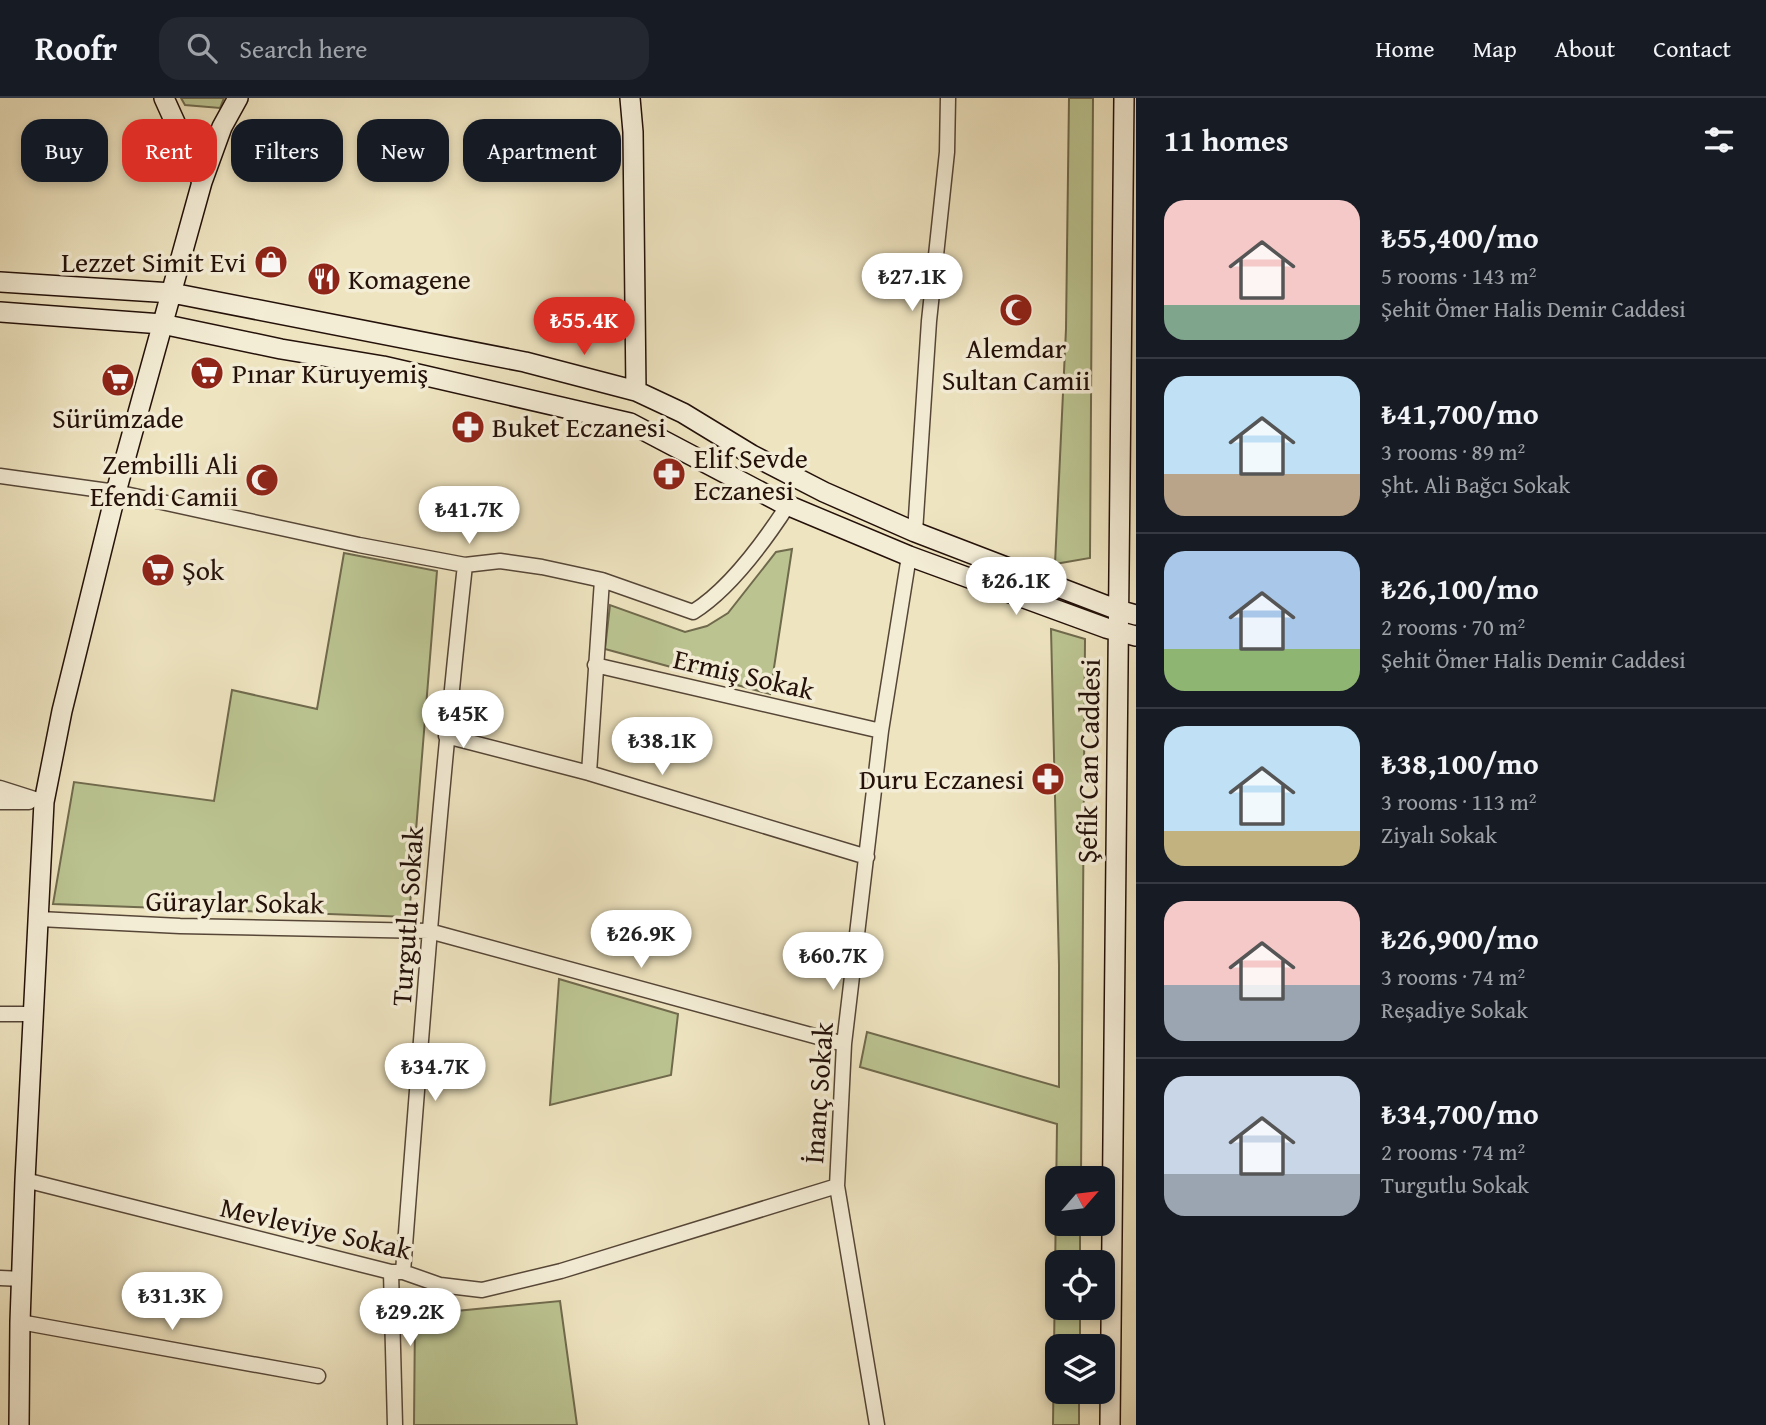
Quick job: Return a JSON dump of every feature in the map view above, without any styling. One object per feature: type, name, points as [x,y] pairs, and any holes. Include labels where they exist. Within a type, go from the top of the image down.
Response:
[{"type":"main road","points":[[164,98],[174,119]]},
{"type":"main road","points":[[217,140],[239,98]]},
{"type":"main road","points":[[630,98],[633,132],[636,391]]},
{"type":"main road","name":"Şefik Can Caddesi","points":[[1110,1425],[1127,634],[1124,98]]},
{"type":"main road","points":[[19,1425],[25,1180],[44,802],[62,711],[116,492],[202,182]]},
{"type":"main road","points":[[0,282],[172,293],[525,362],[636,391],[682,412],[751,455],[824,492],[915,532],[1127,612]]},
{"type":"main road","points":[[0,312],[162,324],[281,349],[383,366],[630,423],[788,505],[909,556],[1127,634]]},
{"type":"street","points":[[915,532],[929,321],[947,152],[948,98]]},
{"type":"street","points":[[0,476],[116,492],[359,545],[465,565],[500,561],[602,580],[693,612],[710,602],[735,575],[788,505]]},
{"type":"street","name":"İnanç Sokak","points":[[877,1425],[837,1186],[844,1044],[881,731],[909,556]]},
{"type":"street","name":"Turgutlu Sokak","points":[[394,1425],[397,1272],[418,1104],[429,931],[446,736],[465,565]]},
{"type":"street","points":[[589,773],[602,580]]},
{"type":"street","name":"Ermiş Sokak","points":[[595,665],[881,731]]},
{"type":"street","points":[[446,736],[589,773],[867,857]]},
{"type":"street","points":[[0,788],[44,802]]},
{"type":"street","points":[[0,802],[44,802]]},
{"type":"street","name":"Güraylar Sokak","points":[[39,919],[180,926],[429,931],[844,1044]]},
{"type":"street","points":[[0,1014],[32,1014]]},
{"type":"street","name":"Mevleviye Sokak","points":[[25,1180],[440,1285],[482,1290],[561,1271],[837,1186]]},
{"type":"street","points":[[0,1278],[23,1279]]},
{"type":"street","points":[[20,1322],[318,1376]]},
{"type":"green space","points":[[181,98],[224,98],[220,108],[185,105]]},
{"type":"green space","points":[[1069,98],[1093,98],[1090,558],[1055,564],[1066,329]]},
{"type":"green space","points":[[792,549],[770,694],[605,649],[610,605],[685,632],[707,626],[728,613],[776,552]]},
{"type":"green space","points":[[344,553],[437,571],[409,917],[53,904],[74,782],[214,801],[232,690],[317,709]]},
{"type":"green space","points":[[1051,629],[1085,639],[1081,1166],[1056,1166],[1057,1124],[860,1067],[867,1032],[1059,1087],[1059,965]]},
{"type":"green space","points":[[559,979],[678,1014],[671,1075],[550,1105]]},
{"type":"green space","points":[[1056,1236],[1080,1236],[1080,1250],[1055,1250]]},
{"type":"green space","points":[[560,1301],[577,1425],[414,1425],[415,1315]]},
{"type":"green space","points":[[1054,1320],[1080,1320],[1080,1334],[1054,1334]]},
{"type":"green space","points":[[1053,1404],[1079,1404],[1079,1425],[1053,1425]]},
{"type":"place","name":"Lezzet Simit Evi","points":[[271,262]]},
{"type":"place","name":"Komagene","points":[[324,279]]},
{"type":"place","name":"Alemdar Sultan Camii","points":[[1016,310]]},
{"type":"place","name":"Pınar Kuruyemiş","points":[[207,373]]},
{"type":"place","name":"Sürümzade","points":[[118,380]]},
{"type":"place","name":"Buket Eczanesi","points":[[468,427]]},
{"type":"place","name":"Elif Sevde Eczanesi","points":[[669,474]]},
{"type":"place","name":"Zembilli Ali Efendi Camii","points":[[262,480]]},
{"type":"place","name":"Şok","points":[[158,570]]},
{"type":"place","name":"Duru Eczanesi","points":[[1048,779]]}]
